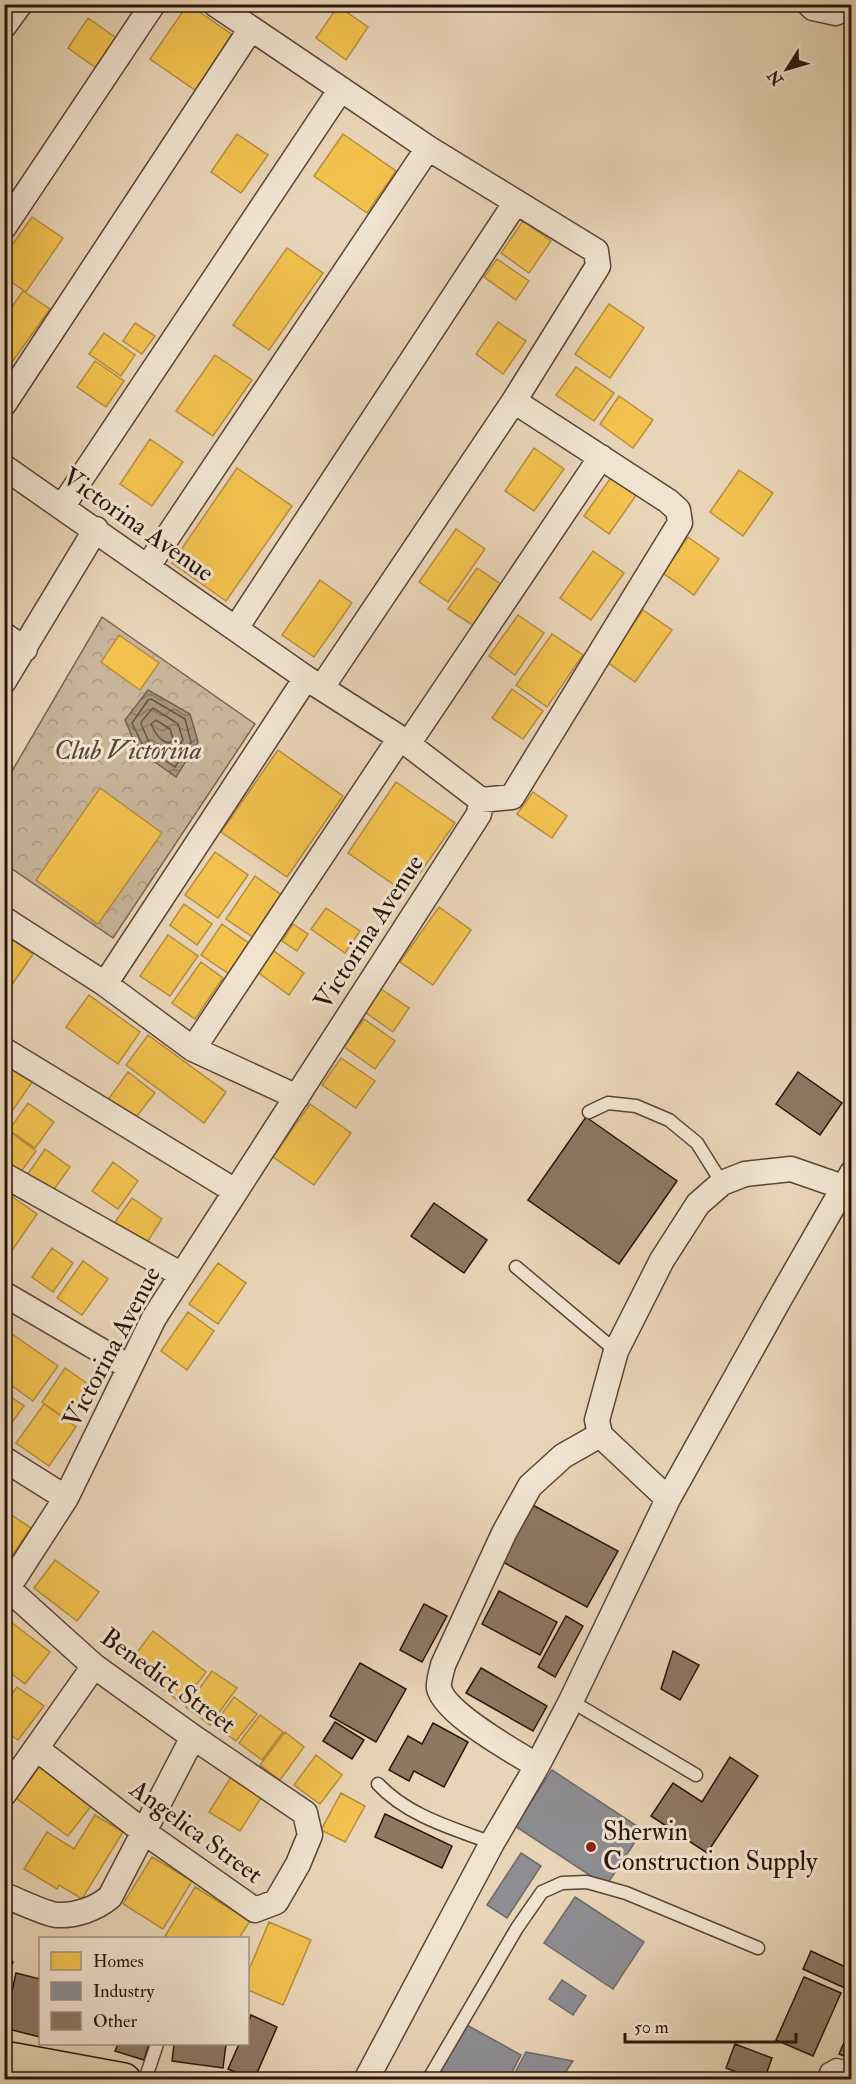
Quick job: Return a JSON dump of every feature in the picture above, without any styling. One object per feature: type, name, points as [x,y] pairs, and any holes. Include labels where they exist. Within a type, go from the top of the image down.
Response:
[{"type":"highway","points":[[4,2058],[124,2079]]},
{"type":"street","points":[[4,26],[20,4]]},
{"type":"street","points":[[4,227],[153,4]]},
{"type":"street","points":[[105,984],[314,682],[514,401],[598,266],[596,251],[428,148],[250,30],[215,4]]},
{"type":"street","points":[[809,4],[813,8],[836,13],[851,4]]},
{"type":"street","points":[[4,404],[250,30]]},
{"type":"street","points":[[62,507],[341,89]]},
{"type":"street","points":[[148,566],[428,148]]},
{"type":"street","points":[[237,628],[516,202]]},
{"type":"street","points":[[481,800],[512,797],[680,523],[678,510],[668,501],[514,401]]},
{"type":"street","points":[[193,1049],[601,457]]},
{"type":"street","name":"Victorina Avenue","points":[[4,466],[314,682],[404,741],[481,800],[479,814],[154,1318],[66,1498],[6,1589]]},
{"type":"street","points":[[4,681],[96,529]]},
{"type":"street","points":[[4,635],[25,649]]},
{"type":"street","points":[[4,919],[105,984],[193,1049],[297,1097]]},
{"type":"street","points":[[4,1050],[235,1191]]},
{"type":"street","points":[[366,2079],[571,1701],[668,1499],[847,1180],[791,1169],[745,1174],[722,1183],[698,1204],[662,1260],[616,1351],[597,1420],[600,1435],[668,1499]]},
{"type":"street","points":[[4,1174],[182,1275]]},
{"type":"street","points":[[4,1294],[129,1367]]},
{"type":"street","points":[[537,1766],[474,1726],[449,1706],[439,1687],[443,1665],[504,1533],[530,1486],[563,1456],[600,1435]]},
{"type":"street","points":[[4,1459],[66,1498]]},
{"type":"street","name":"Benedict Street","points":[[6,1589],[94,1666],[305,1813]]},
{"type":"street","points":[[4,1794],[94,1666]]},
{"type":"street","points":[[4,1895],[56,1915],[81,1912],[101,1905],[110,1897],[193,1737]]},
{"type":"street","name":"Angelica Street","points":[[37,1749],[144,1832],[255,1910],[276,1902],[298,1864],[310,1835],[305,1813]]},
{"type":"lane","points":[[589,1112],[608,1103],[636,1106],[669,1120],[697,1143],[722,1183]]},
{"type":"lane","points":[[516,1267],[616,1351]]},
{"type":"lane","points":[[571,1701],[696,1775]]},
{"type":"lane","points":[[378,1784],[392,1798],[428,1818],[492,1843]]},
{"type":"lane","points":[[428,2079],[517,1928],[542,1892],[562,1882],[587,1882],[626,1893],[758,1948]]},
{"type":"lane","points":[[145,2079],[156,2045]]},
{"type":"lane","points":[[824,2079],[828,2070],[836,2065],[852,2068]]},
{"type":"green space","name":"Club Victorina","points":[[102,617],[255,724],[113,938],[5,864],[5,783]]},
{"type":"water","points":[[148,690],[190,714],[198,742],[176,777],[138,750],[125,720]]},
{"type":"building: Homes","points":[[188,4],[240,40],[202,95],[150,59]]},
{"type":"building: Homes","points":[[338,6],[368,27],[346,60],[316,38]]},
{"type":"building: Homes","points":[[88,18],[119,40],[99,70],[68,48]]},
{"type":"building: Homes","points":[[237,134],[268,155],[241,193],[211,172]]},
{"type":"building: Homes","points":[[343,134],[396,171],[367,213],[314,176]]},
{"type":"building: Homes","points":[[32,217],[63,238],[26,292],[4,277],[4,256]]},
{"type":"building: Homes","points":[[523,221],[551,241],[529,273],[501,253]]},
{"type":"building: Homes","points":[[287,248],[323,273],[269,350],[233,325]]},
{"type":"building: Homes","points":[[497,259],[529,281],[516,300],[484,277]]},
{"type":"building: Homes","points":[[23,291],[50,309],[10,365],[4,361],[4,318]]},
{"type":"building: Homes","points":[[609,304],[644,328],[610,378],[575,354]]},
{"type":"building: Homes","points":[[498,322],[526,341],[503,374],[476,354]]},
{"type":"building: Homes","points":[[135,323],[155,336],[142,354],[123,341]]},
{"type":"building: Homes","points":[[104,333],[135,355],[121,376],[89,354]]},
{"type":"building: Homes","points":[[215,355],[252,380],[213,436],[176,411]]},
{"type":"building: Homes","points":[[95,361],[124,381],[106,407],[77,387]]},
{"type":"building: Homes","points":[[576,367],[614,393],[594,421],[556,395]]},
{"type":"building: Homes","points":[[619,396],[653,420],[633,448],[600,424]]},
{"type":"building: Homes","points":[[150,439],[183,462],[152,506],[120,484]]},
{"type":"building: Homes","points":[[534,448],[564,469],[534,511],[505,491]]},
{"type":"building: Homes","points":[[237,468],[292,506],[226,601],[172,563]]},
{"type":"building: Homes","points":[[739,470],[773,493],[743,536],[710,512]]},
{"type":"building: Homes","points":[[612,476],[637,494],[609,534],[584,516]]},
{"type":"building: Homes","points":[[456,529],[485,549],[448,602],[419,582]]},
{"type":"building: Homes","points":[[688,537],[719,559],[694,595],[663,573]]},
{"type":"building: Homes","points":[[593,551],[624,573],[591,620],[560,598]]},
{"type":"building: Homes","points":[[477,568],[505,587],[477,628],[448,609]]},
{"type":"building: Homes","points":[[320,580],[352,603],[314,657],[282,635]]},
{"type":"building: Homes","points":[[643,610],[672,630],[635,682],[607,662]]},
{"type":"building: Homes","points":[[518,615],[544,633],[515,675],[489,656]]},
{"type":"building: Homes","points":[[552,634],[583,655],[547,707],[516,685]]},
{"type":"building: Homes","points":[[119,635],[159,663],[140,690],[101,662]]},
{"type":"building: Homes","points":[[512,689],[543,711],[523,739],[492,718]]},
{"type":"building: Homes","points":[[278,750],[343,796],[287,877],[221,832]]},
{"type":"building: Homes","points":[[396,782],[455,823],[406,893],[348,853]]},
{"type":"building: Homes","points":[[100,788],[162,833],[98,924],[36,880]]},
{"type":"building: Homes","points":[[533,792],[567,816],[552,838],[517,814]]},
{"type":"building: Homes","points":[[215,852],[248,875],[218,918],[185,895]]},
{"type":"building: Homes","points":[[255,876],[283,896],[254,938],[226,919]]},
{"type":"building: Homes","points":[[184,904],[212,924],[197,945],[170,925]]},
{"type":"building: Homes","points":[[439,907],[471,930],[433,985],[400,962]]},
{"type":"building: Homes","points":[[326,908],[360,931],[345,953],[311,929]]},
{"type":"building: Homes","points":[[222,924],[250,944],[229,974],[201,955]]},
{"type":"building: Homes","points":[[293,924],[308,934],[297,951],[282,941]]},
{"type":"building: Homes","points":[[4,934],[33,954],[9,989],[4,986]]},
{"type":"building: Homes","points":[[168,935],[198,956],[170,996],[140,976]]},
{"type":"building: Homes","points":[[271,949],[304,973],[289,995],[256,971]]},
{"type":"building: Homes","points":[[201,962],[223,978],[195,1019],[172,1003]]},
{"type":"building: Homes","points":[[381,989],[409,1008],[393,1032],[365,1012]]},
{"type":"building: Homes","points":[[89,995],[140,1032],[118,1064],[66,1027]]},
{"type":"building: Homes","points":[[364,1019],[395,1041],[375,1069],[344,1047]]},
{"type":"building: Homes","points":[[148,1035],[226,1092],[204,1123],[126,1065]]},
{"type":"building: Homes","points":[[341,1058],[375,1081],[356,1108],[322,1085]]},
{"type":"building: Homes","points":[[5,1061],[33,1081],[10,1114],[4,1110]]},
{"type":"building: Homes","points":[[128,1072],[155,1093],[133,1121],[107,1101]]},
{"type":"building: Homes","points":[[28,1103],[54,1122],[35,1148],[9,1130]]},
{"type":"building: Homes","points":[[310,1104],[351,1133],[314,1185],[273,1157]]},
{"type":"building: Homes","points":[[9,1131],[36,1151],[17,1177],[4,1168],[4,1138]]},
{"type":"building: Homes","points":[[45,1149],[70,1167],[50,1195],[25,1178]]},
{"type":"building: Homes","points":[[113,1162],[138,1181],[118,1209],[92,1191]]},
{"type":"building: Homes","points":[[4,1191],[37,1214],[11,1252],[4,1248]]},
{"type":"building: Homes","points":[[132,1198],[162,1219],[146,1244],[115,1222]]},
{"type":"building: Homes","points":[[52,1248],[73,1263],[53,1292],[32,1277]]},
{"type":"building: Homes","points":[[83,1261],[108,1279],[82,1315],[57,1298]]},
{"type":"building: Homes","points":[[218,1263],[246,1283],[218,1324],[189,1304]]},
{"type":"building: Homes","points":[[188,1312],[214,1331],[187,1370],[161,1351]]},
{"type":"building: Homes","points":[[12,1334],[58,1366],[33,1401],[4,1380],[4,1344]]},
{"type":"building: Homes","points":[[65,1368],[92,1387],[68,1420],[42,1402]]},
{"type":"building: Homes","points":[[4,1392],[24,1406],[4,1433]]},
{"type":"building: Homes","points":[[44,1404],[76,1427],[49,1466],[16,1443]]},
{"type":"building: Homes","points":[[4,1510],[31,1528],[5,1566],[4,1566]]},
{"type":"building: Homes","points":[[55,1560],[99,1592],[77,1621],[34,1588]]},
{"type":"building: Homes","points":[[12,1623],[50,1652],[25,1684],[4,1668],[4,1633]]},
{"type":"building: Homes","points":[[153,1631],[206,1672],[182,1704],[129,1663]]},
{"type":"building: Homes","points":[[212,1671],[237,1688],[210,1725],[186,1707]]},
{"type":"building: Homes","points":[[17,1687],[44,1706],[18,1740],[4,1730],[4,1704]]},
{"type":"building: Homes","points":[[234,1697],[257,1714],[236,1741],[214,1725]]},
{"type":"building: Homes","points":[[260,1715],[283,1732],[262,1760],[239,1743]]},
{"type":"building: Homes","points":[[285,1732],[304,1747],[280,1780],[260,1765]]},
{"type":"building: Homes","points":[[316,1755],[342,1775],[320,1804],[294,1785]]},
{"type":"building: Homes","points":[[40,1766],[92,1805],[68,1836],[16,1798]]},
{"type":"building: Homes","points":[[231,1777],[262,1796],[240,1831],[209,1812]]},
{"type":"building: Homes","points":[[341,1793],[365,1806],[345,1842],[321,1830]]},
{"type":"building: Homes","points":[[95,1815],[123,1832],[82,1899],[59,1885],[57,1889],[24,1869],[47,1832],[74,1849]]},
{"type":"building: Homes","points":[[152,1857],[192,1881],[163,1929],[123,1904]]},
{"type":"building: Homes","points":[[195,1887],[250,1921],[240,1937],[165,1936]]},
{"type":"building: Homes","points":[[269,1922],[311,1940],[283,2005],[249,1990],[249,1970]]},
{"type":"building: Industry","points":[[552,1770],[643,1830],[606,1886],[515,1826]]},
{"type":"building: Industry","points":[[521,1853],[541,1866],[507,1918],[487,1905]]},
{"type":"building: Industry","points":[[575,1897],[644,1942],[613,1989],[544,1943]]},
{"type":"building: Industry","points":[[562,1980],[586,1996],[573,2015],[549,1999]]},
{"type":"building: Industry","points":[[465,2024],[521,2055],[508,2080],[434,2080]]},
{"type":"building: Industry","points":[[526,2052],[573,2061],[565,2073],[601,2080],[511,2080]]},
{"type":"building: Other","points":[[798,1072],[842,1103],[820,1135],[776,1104]]},
{"type":"building: Other","points":[[586,1117],[677,1181],[619,1264],[528,1200]]},
{"type":"building: Other","points":[[434,1203],[487,1240],[464,1273],[411,1236]]},
{"type":"building: Other","points":[[529,1503],[618,1551],[587,1607],[499,1560]]},
{"type":"building: Other","points":[[499,1591],[557,1622],[540,1655],[482,1624]]},
{"type":"building: Other","points":[[424,1604],[447,1616],[422,1662],[400,1650]]},
{"type":"building: Other","points":[[566,1616],[583,1626],[555,1677],[538,1667]]},
{"type":"building: Other","points":[[673,1651],[699,1665],[680,1700],[661,1689]]},
{"type":"building: Other","points":[[360,1663],[406,1689],[376,1742],[330,1716]]},
{"type":"building: Other","points":[[481,1668],[547,1706],[533,1731],[466,1693]]},
{"type":"building: Other","points":[[335,1722],[364,1740],[352,1759],[323,1741]]},
{"type":"building: Other","points":[[433,1723],[468,1742],[444,1787],[414,1771],[409,1781],[389,1770],[408,1736],[422,1744]]},
{"type":"building: Other","points":[[730,1757],[758,1776],[707,1853],[651,1816],[673,1783],[702,1802]]},
{"type":"building: Other","points":[[385,1814],[452,1846],[442,1868],[375,1837]]},
{"type":"building: Other","points":[[811,1951],[852,1970],[852,1979],[847,1989],[803,1969]]},
{"type":"building: Other","points":[[4,1959],[13,1962],[4,1984]]},
{"type":"building: Other","points":[[16,1973],[39,1979],[39,2037],[4,2028]]},
{"type":"building: Other","points":[[804,1977],[841,1993],[813,2056],[776,2040]]},
{"type":"building: Other","points":[[251,2015],[277,2027],[254,2080],[228,2069],[239,2045],[249,2045]]},
{"type":"building: Other","points":[[852,2024],[852,2059],[839,2054]]},
{"type":"building: Other","points":[[735,2044],[772,2058],[764,2080],[757,2080],[726,2068]]},
{"type":"building: Other","points":[[118,2045],[149,2045],[144,2060],[115,2051]]},
{"type":"building: Other","points":[[174,2045],[226,2045],[223,2068],[172,2061]]},
{"type":"place","name":"Sherwin Construction Supply","points":[[591,1847]]}]
